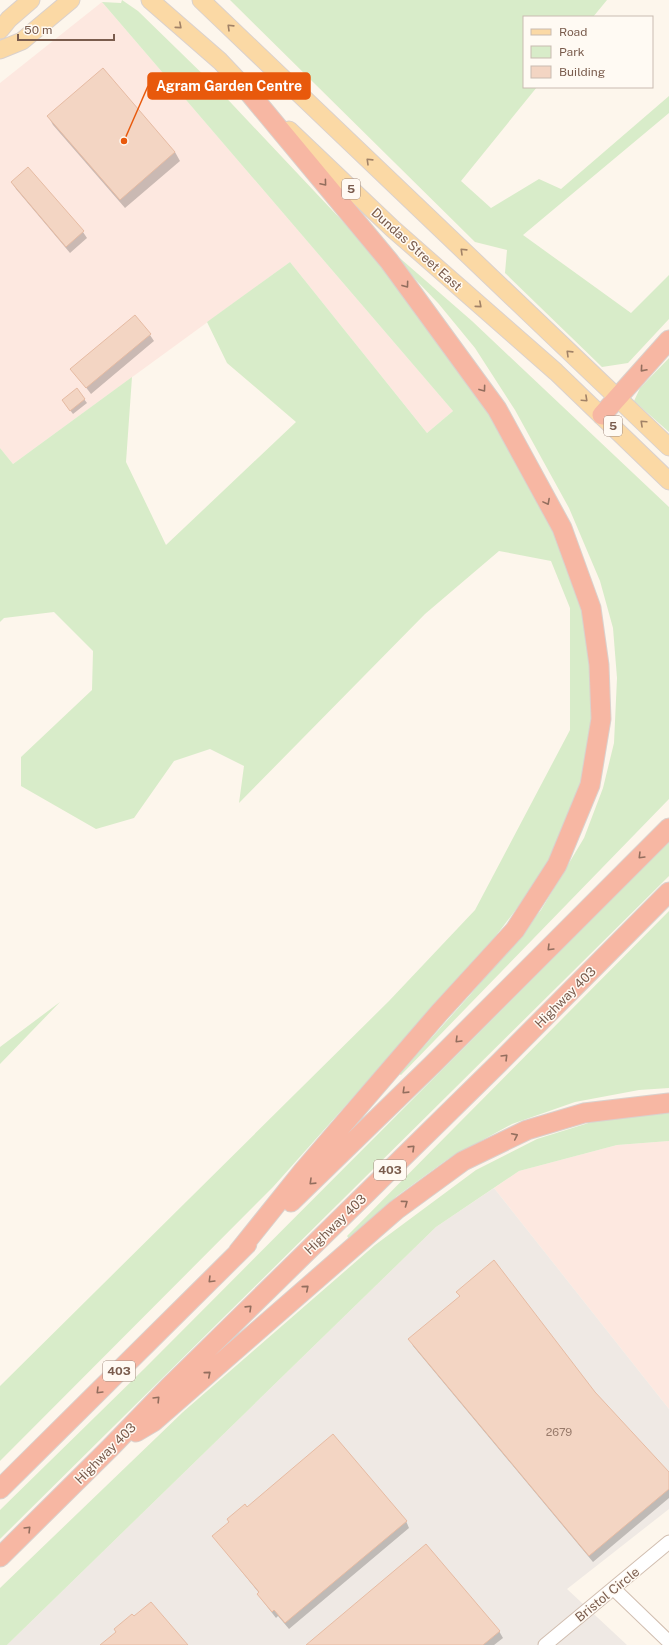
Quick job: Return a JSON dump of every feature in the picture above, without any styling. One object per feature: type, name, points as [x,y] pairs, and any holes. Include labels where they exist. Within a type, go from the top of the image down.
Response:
[{"type":"highway","points":[[238,1252],[303,1171],[439,1013],[515,930],[557,865],[587,793],[590,785],[601,719],[600,665],[591,608],[562,528],[497,409],[389,261],[246,89]]},
{"type":"highway","points":[[602,415],[618,399],[669,340]]},
{"type":"highway","name":"403","points":[[0,1489],[238,1252],[433,1064],[669,828]]},
{"type":"highway","name":"Highway 403","points":[[0,1556],[110,1448],[168,1388],[499,1063],[669,892]]},
{"type":"highway","points":[[110,1448],[153,1422],[396,1210],[463,1161],[527,1130],[584,1113],[669,1103]]},
{"type":"main road","points":[[0,30],[9,19],[31,0]]},
{"type":"main road","points":[[0,50],[22,41],[71,0]]},
{"type":"main road","name":"Dundas Street East","points":[[150,0],[220,62],[246,89],[393,230],[556,372],[669,481]]},
{"type":"main road","name":"5","points":[[201,0],[669,447]]},
{"type":"street","name":"Bristol Circle","points":[[545,1645],[669,1542]]},
{"type":"street","points":[[614,1589],[669,1642]]},
{"type":"shaded area","points":[[102,2],[453,411],[427,433],[290,262],[13,464],[0,448],[0,83]]},
{"type":"shaded area","points":[[669,1141],[669,1409],[494,1188],[519,1171],[617,1145]]},
{"type":"shaded area","points":[[494,1188],[669,1409],[669,1509],[567,1589],[627,1645],[7,1645],[436,1227]]},
{"type":"green space","points":[[122,0],[138,11],[217,88],[413,296],[543,495],[594,623],[596,747],[549,866],[489,945],[273,1187],[0,1461],[0,1386],[389,1001],[475,910],[570,730],[570,608],[551,561],[499,551],[425,614],[239,803],[244,766],[210,749],[174,761],[134,818],[96,829],[21,786],[21,757],[92,690],[93,651],[54,612],[4,618],[0,622],[0,448],[13,464],[132,377],[126,462],[166,545],[296,422],[227,363],[207,322],[290,262],[427,433],[453,411],[102,2],[121,3]]},
{"type":"green space","points":[[230,0],[607,0],[594,16],[523,16],[523,88],[536,88],[461,181],[491,208],[539,179],[561,189],[669,96],[669,113],[523,235],[631,313],[669,275],[669,319],[628,363],[602,367],[505,273],[507,250],[475,242]]},
{"type":"green space","points":[[394,253],[472,321],[669,507],[669,799],[401,1075],[399,1074],[470,995],[541,910],[584,838],[603,788],[614,743],[617,678],[613,628],[600,581],[569,508],[515,410],[475,348],[438,303],[392,255]]},
{"type":"green space","points":[[669,358],[669,432],[634,401],[640,388]]},
{"type":"green space","points":[[669,842],[669,876],[0,1539],[0,1510],[145,1368]]},
{"type":"green space","points":[[669,911],[669,1088],[639,1090],[575,1102],[512,1124],[448,1159],[397,1196],[349,1239],[347,1236]]},
{"type":"green space","points":[[60,1002],[0,1064],[0,1047]]},
{"type":"green space","points":[[669,1112],[669,1141],[617,1145],[519,1171],[436,1227],[7,1645],[0,1645],[0,1588],[183,1412],[375,1245],[476,1170],[537,1139],[595,1121]]},
{"type":"building","points":[[103,68],[175,152],[120,200],[47,116]]},
{"type":"building","points":[[28,167],[84,231],[66,247],[11,182]]},
{"type":"building","points":[[135,315],[151,334],[86,388],[70,369]]},
{"type":"building","points":[[77,388],[85,399],[70,411],[62,400]]},
{"type":"building","points":[[494,1260],[595,1392],[669,1472],[669,1489],[589,1556],[408,1339],[460,1296],[456,1292]]},
{"type":"building","points":[[333,1434],[407,1521],[285,1623],[274,1610],[272,1612],[257,1594],[259,1592],[212,1536],[229,1522],[227,1519],[245,1504],[247,1507]]},
{"type":"building","points":[[426,1544],[500,1631],[483,1645],[306,1645]]},
{"type":"building","points":[[151,1602],[188,1645],[100,1645],[116,1632],[114,1629],[132,1614],[134,1616]]},
{"type":"place","name":"Agram Garden Centre","points":[[124,141]]}]
